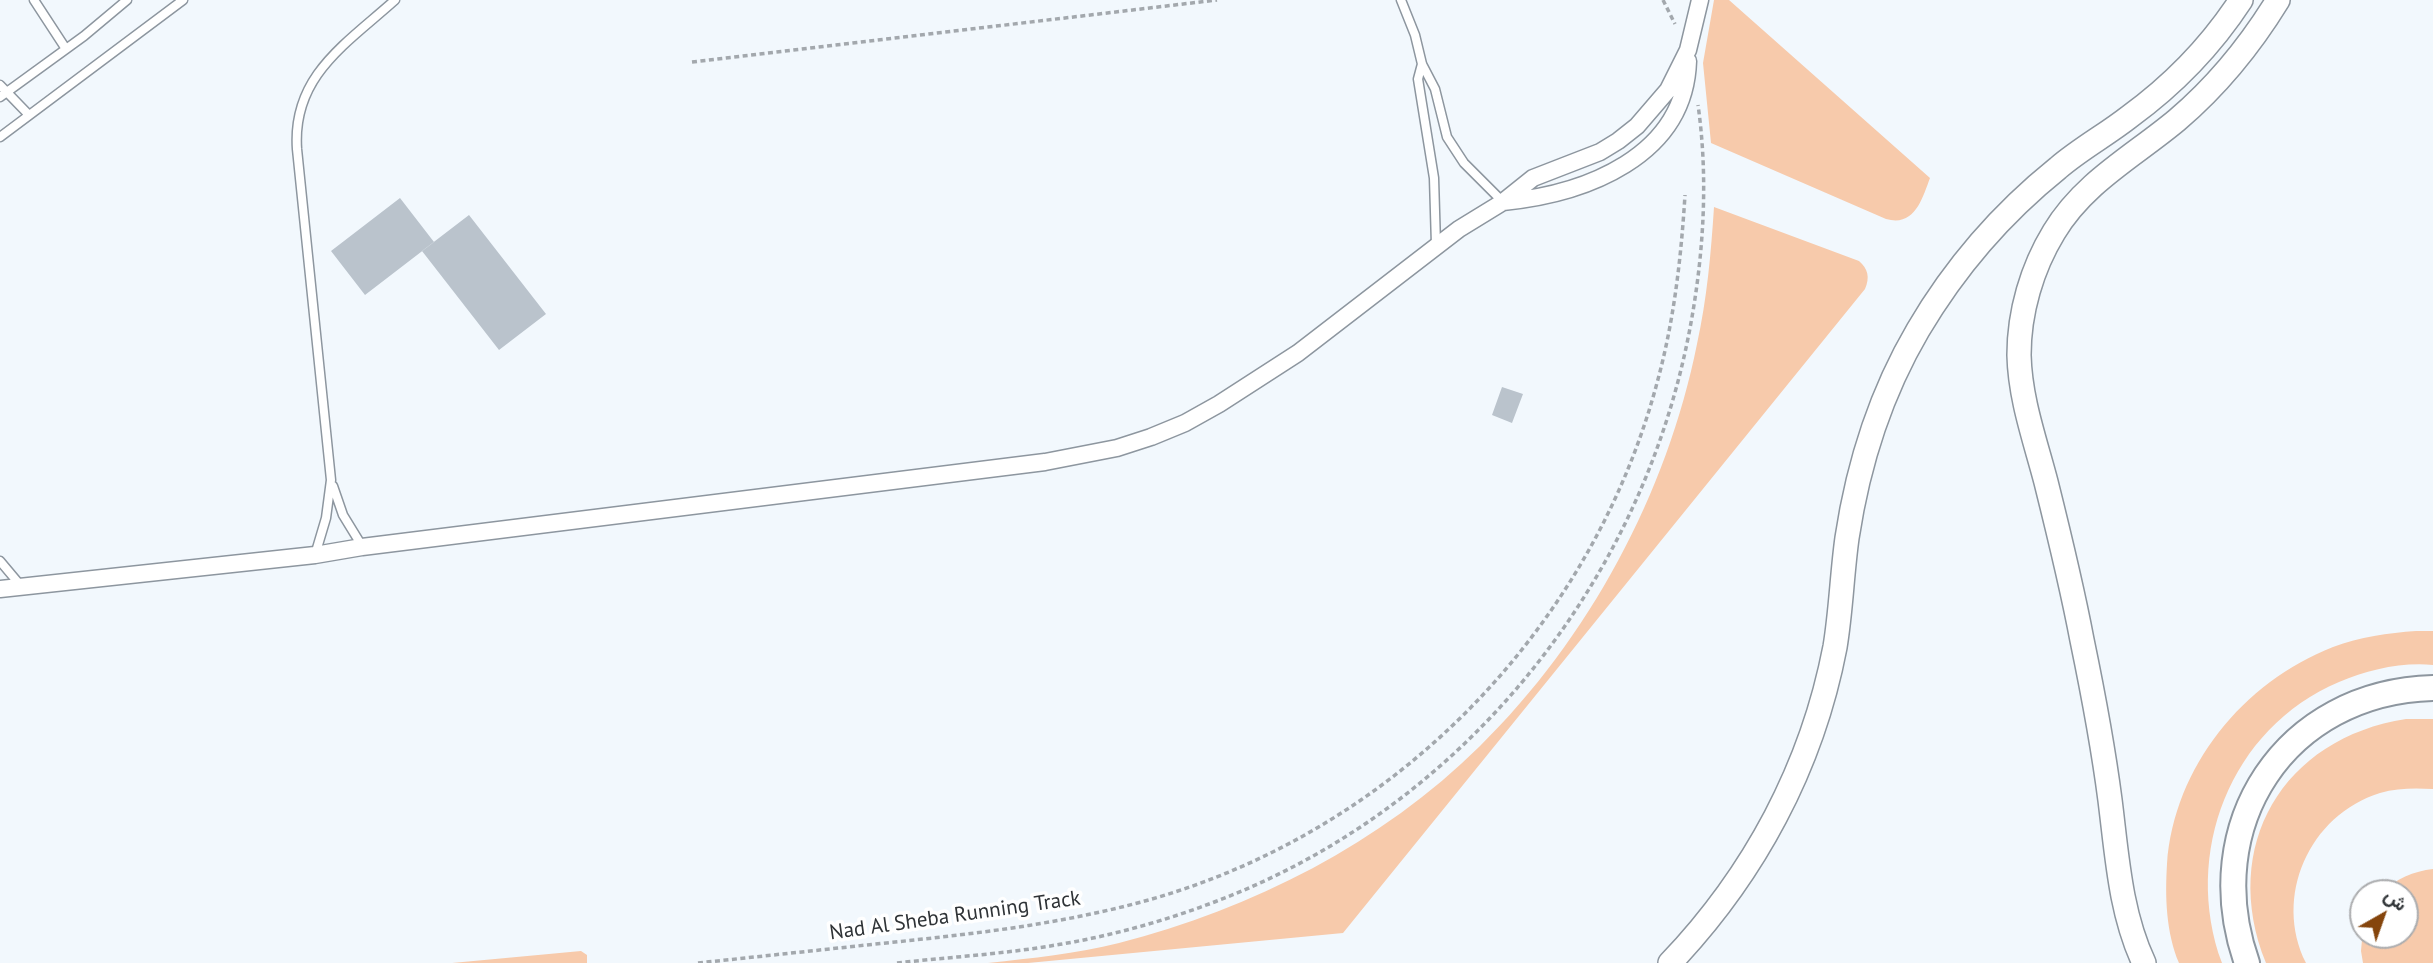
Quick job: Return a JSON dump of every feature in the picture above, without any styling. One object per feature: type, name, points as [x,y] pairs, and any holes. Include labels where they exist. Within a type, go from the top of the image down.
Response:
[{"type":"main road","points":[[2248,963],[2235,919],[2235,854],[2240,831],[2258,788],[2302,734],[2341,709],[2363,699],[2409,689],[2433,688]]},
{"type":"street","points":[[1503,202],[1542,198],[1598,178],[1636,158],[1666,128],[1685,90],[1688,50],[1700,0]]},
{"type":"street","points":[[1671,963],[1715,912],[1741,876],[1765,837],[1802,761],[1816,721],[1835,646],[1847,541],[1861,468],[1884,398],[1916,332],[1957,270],[2005,215],[2060,165],[2126,120],[2174,81],[2216,35],[2241,0]]},
{"type":"street","points":[[2144,963],[2123,901],[2109,797],[2082,638],[2025,404],[2019,353],[2021,327],[2025,302],[2042,254],[2069,210],[2105,174],[2153,139],[2205,93],[2250,41],[2278,0]]},
{"type":"street","points":[[0,589],[315,555],[1045,463],[1117,448],[1185,423],[1259,379],[1298,353],[1459,229],[1503,202],[1533,178],[1600,152],[1637,126],[1668,90],[1688,50]]},
{"type":"lane","points":[[34,0],[66,49]]},
{"type":"lane","points":[[4,95],[127,0]]},
{"type":"lane","points":[[0,137],[183,0]]},
{"type":"lane","points":[[315,555],[327,518],[331,480],[297,149],[298,118],[307,89],[325,63],[395,0]]},
{"type":"lane","points":[[1401,0],[1415,35],[1422,64],[1432,80],[1447,137],[1454,151],[1503,202]]},
{"type":"lane","points":[[1422,64],[1419,92],[1434,178],[1436,246]]},
{"type":"lane","points":[[0,85],[4,95],[29,115]]},
{"type":"lane","points":[[331,480],[343,515],[362,547]]},
{"type":"lane","points":[[0,561],[21,586]]},
{"type":"path","points":[[692,62],[1217,0]]},
{"type":"path","points":[[1663,0],[1688,50]]},
{"type":"path","points":[[897,963],[1013,952],[1096,938],[1178,915],[1257,884],[1341,839],[1380,813],[1449,758],[1507,701],[1558,638],[1609,558],[1650,472],[1666,427],[1688,341],[1701,254],[1703,167],[1698,103]]},
{"type":"path","name":"Nad Al Sheba Running Track","points":[[698,963],[1010,930],[1106,911],[1154,898],[1232,870],[1306,834],[1364,798],[1409,765],[1470,710],[1524,648],[1572,580],[1611,508],[1642,431],[1668,337],[1677,288],[1685,195]]},
{"type":"shaded area","points":[[1714,0],[1729,0],[1930,178],[1911,215],[1904,219],[1886,219],[1711,143],[1703,63]]},
{"type":"shaded area","points":[[1714,207],[1859,261],[1867,274],[1865,289],[1343,933],[1028,963],[988,963],[1070,953],[1119,943],[1218,912],[1266,891],[1358,842],[1401,813],[1442,781],[1480,746],[1556,659],[1589,611],[1644,508],[1666,455],[1684,400],[1703,310]]},
{"type":"shaded area","points":[[2416,631],[2433,631],[2433,665],[2385,668],[2339,682],[2301,703],[2269,730],[2244,762],[2225,799],[2213,838],[2208,880],[2211,922],[2222,963],[2179,963],[2171,939],[2166,902],[2172,828],[2183,794],[2199,762],[2219,732],[2243,705],[2270,682],[2300,662],[2353,641]]},
{"type":"shaded area","points":[[2406,719],[2433,719],[2433,789],[2380,793],[2355,804],[2334,820],[2317,839],[2304,862],[2296,886],[2294,912],[2297,938],[2306,963],[2266,963],[2253,920],[2251,878],[2257,839],[2272,804],[2295,774],[2326,749],[2363,730]]},
{"type":"shaded area","points":[[2433,869],[2433,963],[2363,963],[2361,949],[2419,949],[2419,879],[2400,879]]},
{"type":"shaded area","points":[[581,951],[587,955],[587,963],[452,963]]},
{"type":"building","points":[[400,198],[434,242],[365,295],[331,251]]},
{"type":"building","points":[[469,215],[546,314],[499,350],[422,251]]},
{"type":"building","points":[[1502,387],[1523,394],[1512,423],[1492,415]]}]
